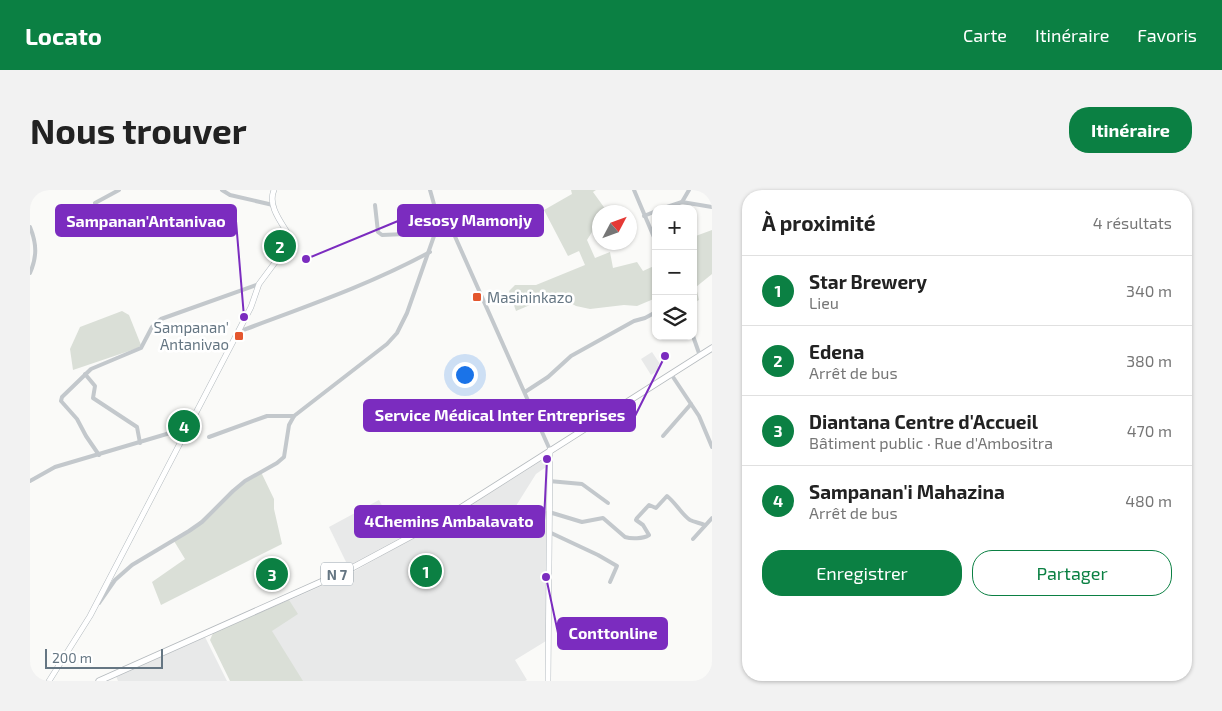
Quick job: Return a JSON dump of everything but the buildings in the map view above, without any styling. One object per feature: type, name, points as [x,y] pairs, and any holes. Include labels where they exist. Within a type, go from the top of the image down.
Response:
[{"type":"main road","points":[[49,681],[90,616],[186,428],[251,307],[259,284],[288,245],[290,237],[272,205],[274,190]]},
{"type":"main road","name":"N 7","points":[[99,681],[114,677],[376,555],[443,518],[712,348]]},
{"type":"main road","points":[[548,681],[550,450]]},
{"type":"street","points":[[95,203],[119,190]]},
{"type":"street","points":[[222,190],[230,195],[272,205]]},
{"type":"street","points":[[230,195],[234,190]]},
{"type":"street","points":[[430,190],[437,215],[454,232],[550,450]]},
{"type":"street","points":[[634,190],[652,233]]},
{"type":"street","points":[[682,202],[689,190]]},
{"type":"street","points":[[673,205],[682,202],[712,207]]},
{"type":"street","points":[[375,205],[378,232],[382,235],[406,234],[423,227],[435,235]]},
{"type":"street","points":[[644,216],[652,213]]},
{"type":"street","points":[[90,616],[115,580],[132,565],[190,531],[202,522],[232,491],[284,457],[289,425],[294,416],[387,344],[396,333],[406,314],[430,252],[440,219]]},
{"type":"street","points":[[30,228],[36,252],[36,260],[30,273]]},
{"type":"street","points":[[238,332],[391,273],[430,252]]},
{"type":"street","points":[[99,454],[77,419],[61,401],[62,397],[85,374],[141,348],[152,326],[160,320],[259,284]]},
{"type":"street","points":[[524,392],[548,377],[571,356],[634,320],[652,314]]},
{"type":"street","points":[[694,340],[700,356]]},
{"type":"street","points":[[85,374],[95,386],[93,398],[137,427],[140,443]]},
{"type":"street","points":[[670,374],[701,421],[712,448]]},
{"type":"street","points":[[663,436],[690,404]]},
{"type":"street","points":[[209,437],[267,416],[294,416]]},
{"type":"street","points":[[30,481],[55,467],[186,428]]},
{"type":"street","points":[[549,481],[582,484],[608,502]]},
{"type":"street","points":[[549,512],[582,522],[603,518],[624,537],[646,537],[648,535],[643,525],[636,520],[637,518],[649,505],[656,508],[667,496],[689,520],[705,525]]},
{"type":"street","points":[[693,539],[712,518]]},
{"type":"street","points":[[550,532],[617,566],[610,582]]},
{"type":"street","points":[[708,681],[712,671]]},
{"type":"shaded area","points":[[571,190],[596,190],[593,192],[602,205],[592,205],[592,232],[587,240],[595,258],[610,252],[613,268],[637,262],[643,271],[652,267],[652,300],[637,306],[624,305],[590,309],[576,306],[567,301],[544,299],[516,311],[509,291],[515,285],[536,285],[585,265],[579,251],[568,256],[544,210],[572,194]]},
{"type":"shaded area","points":[[712,230],[712,274],[697,286],[697,250],[697,236]]},
{"type":"shaded area","points":[[122,311],[129,315],[141,345],[138,348],[73,370],[70,349],[80,327]]},
{"type":"shaded area","points":[[652,352],[660,364],[658,365],[660,369],[651,375],[641,359]]},
{"type":"shaded area","points":[[541,459],[549,465],[536,474],[509,517],[514,524],[528,516],[547,511],[546,641],[515,660],[527,680],[273,681],[238,623],[353,572],[424,532]]},
{"type":"shaded area","points":[[261,472],[274,499],[274,509],[282,544],[161,605],[152,582],[185,559],[174,541],[189,531],[233,491]]},
{"type":"shaded area","points":[[379,500],[400,538],[348,566],[329,527]]},
{"type":"shaded area","points":[[289,600],[298,614],[272,631],[303,681],[230,681],[210,640],[213,633]]},
{"type":"shaded area","points":[[205,637],[227,681],[118,681],[116,676]]},
{"type":"place","name":"Edena","points":[[280,246]]},
{"type":"place","name":"Jesosy Mamonjy","points":[[306,259]]},
{"type":"place","name":"Masininkazo","points":[[477,297]]},
{"type":"place","name":"Sampanan'Antanivao","points":[[244,317]]},
{"type":"place","name":"Sampanan' Antanivao","points":[[239,336]]},
{"type":"place","name":"Service Médical Inter Entreprises","points":[[665,356]]},
{"type":"place","name":"Sampanan'i Mahazina","points":[[184,426]]},
{"type":"place","name":"4Chemins Ambalavato","points":[[547,459]]},
{"type":"place","name":"Star Brewery","points":[[426,571]]},
{"type":"place","name":"Diantana Centre d'Accueil","points":[[272,574]]},
{"type":"place","name":"Conttonline","points":[[546,577]]}]
